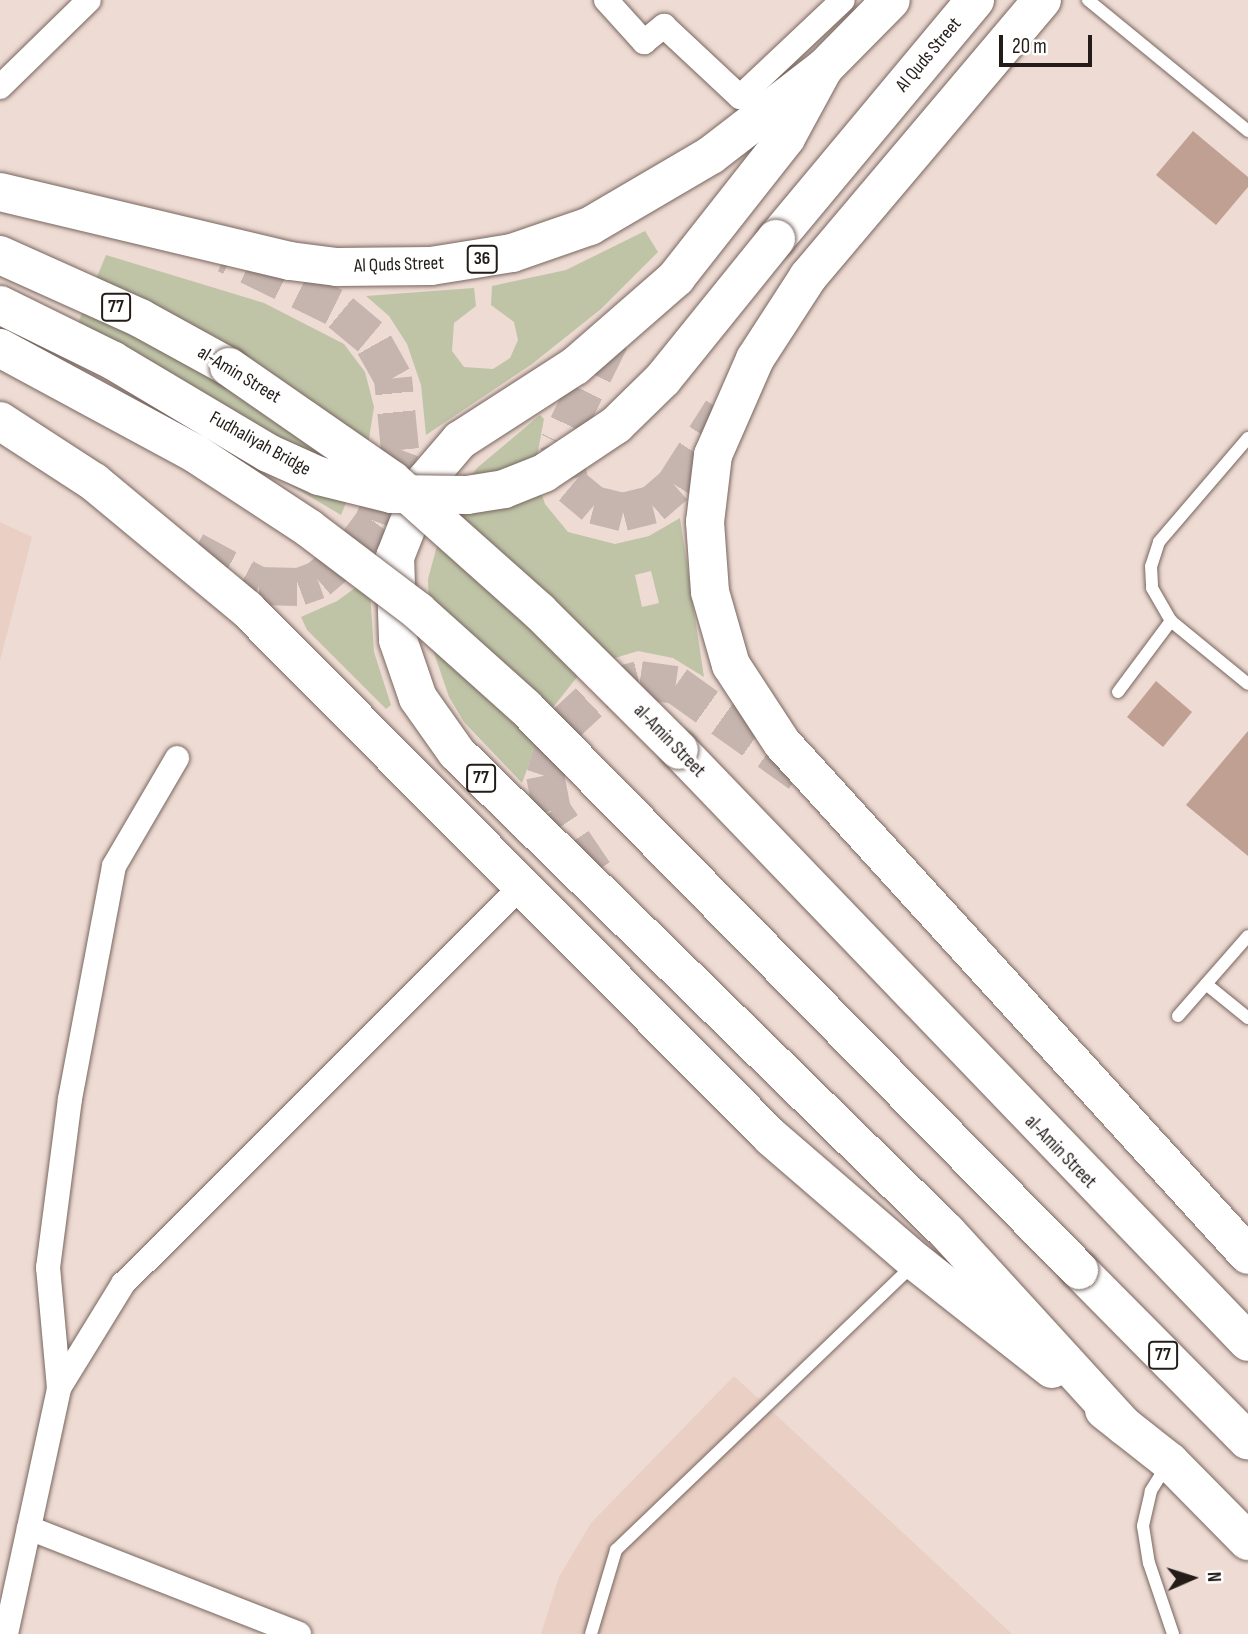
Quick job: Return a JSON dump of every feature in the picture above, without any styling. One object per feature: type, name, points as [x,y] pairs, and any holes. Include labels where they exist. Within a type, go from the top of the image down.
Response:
[{"type":"main road","name":"Al Quds Street","points":[[776,239],[975,0]]},
{"type":"main road","points":[[1042,0],[808,277],[755,359],[713,455],[705,522],[710,592],[731,665],[782,743],[1248,1255]]},
{"type":"main road","name":"Al Quds Street","points":[[0,191],[290,261],[384,269],[472,261],[552,241],[652,193],[769,114],[824,68],[872,6]]},
{"type":"main road","name":"77","points":[[824,68],[786,138],[676,278],[575,366],[460,440],[425,481],[395,557],[398,640],[418,698],[457,753],[956,1241],[1124,1426]]},
{"type":"main road","name":"Fudhaliyah Bridge","points":[[0,305],[112,360],[268,453],[319,476],[392,494],[467,495],[504,489],[544,473],[616,425],[663,379],[776,239]]},
{"type":"main road","name":"al-Amin Street","points":[[0,255],[140,318],[229,367],[392,480],[466,543],[679,750],[1130,1224],[1248,1342]]},
{"type":"main road","name":"77","points":[[0,348],[196,454],[310,529],[418,611],[525,707],[1248,1441]]},
{"type":"main road","name":"77","points":[[0,422],[94,482],[238,600],[771,1137],[916,1262],[1170,1462],[1248,1541]]},
{"type":"street","points":[[0,88],[89,0]]},
{"type":"street","points":[[606,0],[644,42],[664,26],[740,97],[843,0]]},
{"type":"street","points":[[6,1634],[59,1388],[47,1268],[75,1072],[114,866],[177,758]]},
{"type":"street","points":[[59,1388],[123,1284],[522,886]]},
{"type":"street","points":[[29,1528],[299,1634]]},
{"type":"lane","points":[[1088,0],[1248,131]]},
{"type":"lane","points":[[1248,438],[1159,542],[1152,588],[1171,621],[1248,684]]},
{"type":"lane","points":[[1118,692],[1171,621]]},
{"type":"lane","points":[[1178,1016],[1248,936]]},
{"type":"lane","points":[[1206,984],[1248,1018]]},
{"type":"lane","points":[[591,1634],[616,1550],[916,1262]]},
{"type":"lane","points":[[1170,1462],[1151,1491],[1143,1526],[1149,1563],[1173,1634]]},
{"type":"shaded area","points":[[0,522],[32,537],[0,661]]},
{"type":"shaded area","points":[[734,1376],[1012,1634],[541,1634],[559,1577],[591,1523]]},
{"type":"green space","points":[[645,231],[658,252],[601,309],[532,364],[426,435],[421,385],[407,344],[389,316],[366,296],[474,288],[476,306],[454,323],[452,351],[464,367],[493,369],[510,358],[518,340],[514,322],[491,305],[492,286],[566,270]]},
{"type":"green space","points":[[106,255],[264,303],[344,344],[365,372],[374,407],[367,451],[341,515],[66,352]]},
{"type":"green space","points":[[540,415],[544,419],[536,462],[538,483],[545,504],[568,532],[615,544],[649,536],[680,518],[704,677],[673,658],[638,651],[585,667],[547,715],[522,783],[464,722],[449,697],[430,641],[428,579],[444,520],[458,493],[477,468]],"holes":[[[651,571],[659,603],[642,607],[635,575]]]},
{"type":"green space","points":[[369,578],[374,652],[391,705],[386,709],[307,630],[301,617],[337,601]]},
{"type":"building","points":[[1193,131],[1248,177],[1248,187],[1216,225],[1156,175]]},
{"type":"building","points":[[1156,681],[1192,712],[1163,747],[1127,717]]},
{"type":"building","points":[[1248,731],[1248,856],[1186,805]]},
{"type":"tunnel","points":[[194,551],[259,586],[299,587],[318,580],[351,552],[374,521],[400,450],[393,378],[370,337],[334,307],[226,254]]},
{"type":"tunnel","points":[[610,340],[559,443],[571,486],[594,505],[623,512],[652,505],[675,485],[722,411]]},
{"type":"tunnel","points":[[594,873],[552,811],[545,776],[561,728],[602,690],[640,680],[676,685],[801,774]]}]
